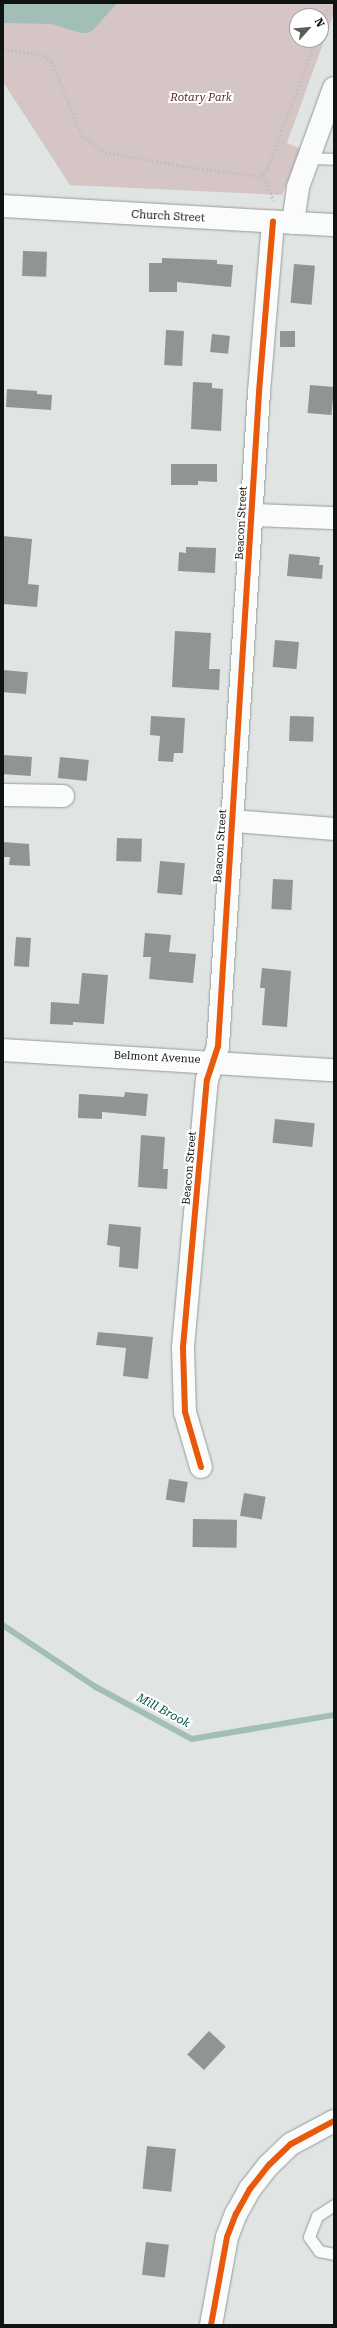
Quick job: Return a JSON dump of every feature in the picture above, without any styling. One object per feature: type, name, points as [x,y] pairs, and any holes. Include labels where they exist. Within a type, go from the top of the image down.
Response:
[{"type":"street","name":"Beacon Street","points":[[201,1468],[185,1412],[182,1364],[207,1080],[218,1046],[259,392],[280,216],[295,196],[334,88]]},
{"type":"street","name":"Church Street","points":[[3,206],[280,216],[334,225]]},
{"type":"street","points":[[252,515],[334,518]]},
{"type":"street","points":[[3,795],[63,796]]},
{"type":"street","points":[[233,821],[334,829]]},
{"type":"street","name":"Belmont Avenue","points":[[3,1050],[214,1061],[334,1070]]},
{"type":"street","points":[[211,2325],[227,2237],[243,2202],[269,2165],[291,2144],[334,2120]]},
{"type":"lane","points":[[309,158],[334,159]]},
{"type":"lane","points":[[334,2205],[317,2216],[309,2237],[319,2251],[334,2254]]},
{"type":"path","points":[[3,49],[44,55],[52,61],[82,136],[105,152],[211,171],[258,176],[263,174],[271,161],[313,48]]},
{"type":"path","points":[[263,174],[280,216]]},
{"type":"green space","name":"Rotary Park","points":[[3,3],[334,3],[334,13],[329,27],[329,8],[289,8],[289,48],[321,48],[287,143],[301,149],[282,195],[70,185],[3,82]]},
{"type":"shaded area","points":[[3,3],[117,3],[94,29],[88,33],[81,33],[52,24],[3,23]]},
{"type":"building","points":[[23,251],[47,252],[46,277],[22,276]]},
{"type":"building","points":[[162,258],[217,260],[217,264],[233,265],[231,287],[177,282],[177,292],[149,292],[149,263],[162,263]]},
{"type":"building","points":[[294,264],[315,266],[312,305],[291,303]]},
{"type":"building","points":[[166,330],[184,331],[182,366],[164,365]]},
{"type":"building","points":[[280,331],[295,331],[295,347],[280,347]]},
{"type":"building","points":[[212,334],[230,336],[228,354],[210,352]]},
{"type":"building","points":[[193,382],[212,383],[212,388],[223,389],[221,431],[191,429]]},
{"type":"building","points":[[310,385],[334,387],[331,415],[308,413]]},
{"type":"building","points":[[7,389],[37,391],[37,394],[52,395],[51,410],[6,407]]},
{"type":"building","points":[[171,464],[217,464],[217,482],[198,481],[198,485],[171,485]]},
{"type":"building","points":[[3,536],[32,539],[28,584],[39,585],[37,607],[3,604]]},
{"type":"building","points":[[186,547],[216,548],[215,573],[178,571],[179,552],[186,553]]},
{"type":"building","points":[[289,554],[320,557],[319,565],[323,565],[322,579],[287,576]]},
{"type":"building","points":[[175,631],[211,633],[209,669],[220,669],[219,690],[172,687]]},
{"type":"building","points":[[275,640],[299,642],[297,669],[273,667]]},
{"type":"building","points":[[3,670],[28,672],[26,694],[3,692]]},
{"type":"building","points":[[151,716],[185,718],[183,753],[174,753],[173,762],[158,761],[160,736],[150,735]]},
{"type":"building","points":[[290,716],[314,717],[313,742],[289,741]]},
{"type":"building","points":[[3,755],[32,757],[31,776],[3,774]]},
{"type":"building","points":[[60,757],[89,760],[87,781],[58,778]]},
{"type":"building","points":[[117,838],[142,839],[141,862],[116,861]]},
{"type":"building","points":[[3,842],[29,844],[30,866],[9,865],[10,857],[3,857]]},
{"type":"building","points":[[160,861],[185,863],[182,895],[157,893]]},
{"type":"building","points":[[273,879],[293,880],[291,910],[271,909]]},
{"type":"building","points":[[145,933],[171,935],[169,952],[196,954],[193,983],[149,979],[151,957],[143,957]]},
{"type":"building","points":[[16,937],[31,938],[29,967],[14,966]]},
{"type":"building","points":[[262,968],[291,971],[287,1027],[262,1025],[265,988],[260,988]]},
{"type":"building","points":[[82,973],[108,975],[104,1024],[73,1022],[73,1025],[50,1024],[51,1002],[79,1004]]},
{"type":"building","points":[[125,1092],[148,1094],[146,1116],[102,1112],[102,1119],[78,1118],[79,1094],[124,1097]]},
{"type":"building","points":[[275,1119],[315,1123],[312,1147],[272,1143]]},
{"type":"building","points":[[141,1135],[165,1137],[163,1169],[168,1169],[167,1189],[138,1187]]},
{"type":"building","points":[[109,1224],[141,1227],[138,1269],[119,1267],[120,1247],[107,1245]]},
{"type":"building","points":[[98,1332],[153,1337],[148,1379],[123,1376],[126,1348],[96,1345]]},
{"type":"building","points":[[169,1479],[188,1482],[184,1503],[166,1500]]},
{"type":"building","points":[[244,1493],[266,1497],[262,1519],[240,1516]]},
{"type":"building","points":[[193,1519],[237,1520],[237,1548],[193,1547]]},
{"type":"building","points":[[209,2031],[226,2047],[204,2070],[187,2054]]},
{"type":"building","points":[[147,2146],[176,2149],[171,2192],[143,2189]]},
{"type":"building","points":[[146,2242],[169,2245],[165,2278],[142,2275]]},
{"type":"waterway","name":"Mill Brook","points":[[3,1625],[96,1687],[192,1739],[334,1715]]},
{"type":"cycle path","points":[[201,1467],[185,1412],[183,1347],[207,1080],[218,1046],[259,392],[273,222]]},
{"type":"cycle path","points":[[211,2325],[227,2237],[236,2214],[250,2189],[269,2165],[291,2144],[334,2121]]}]
